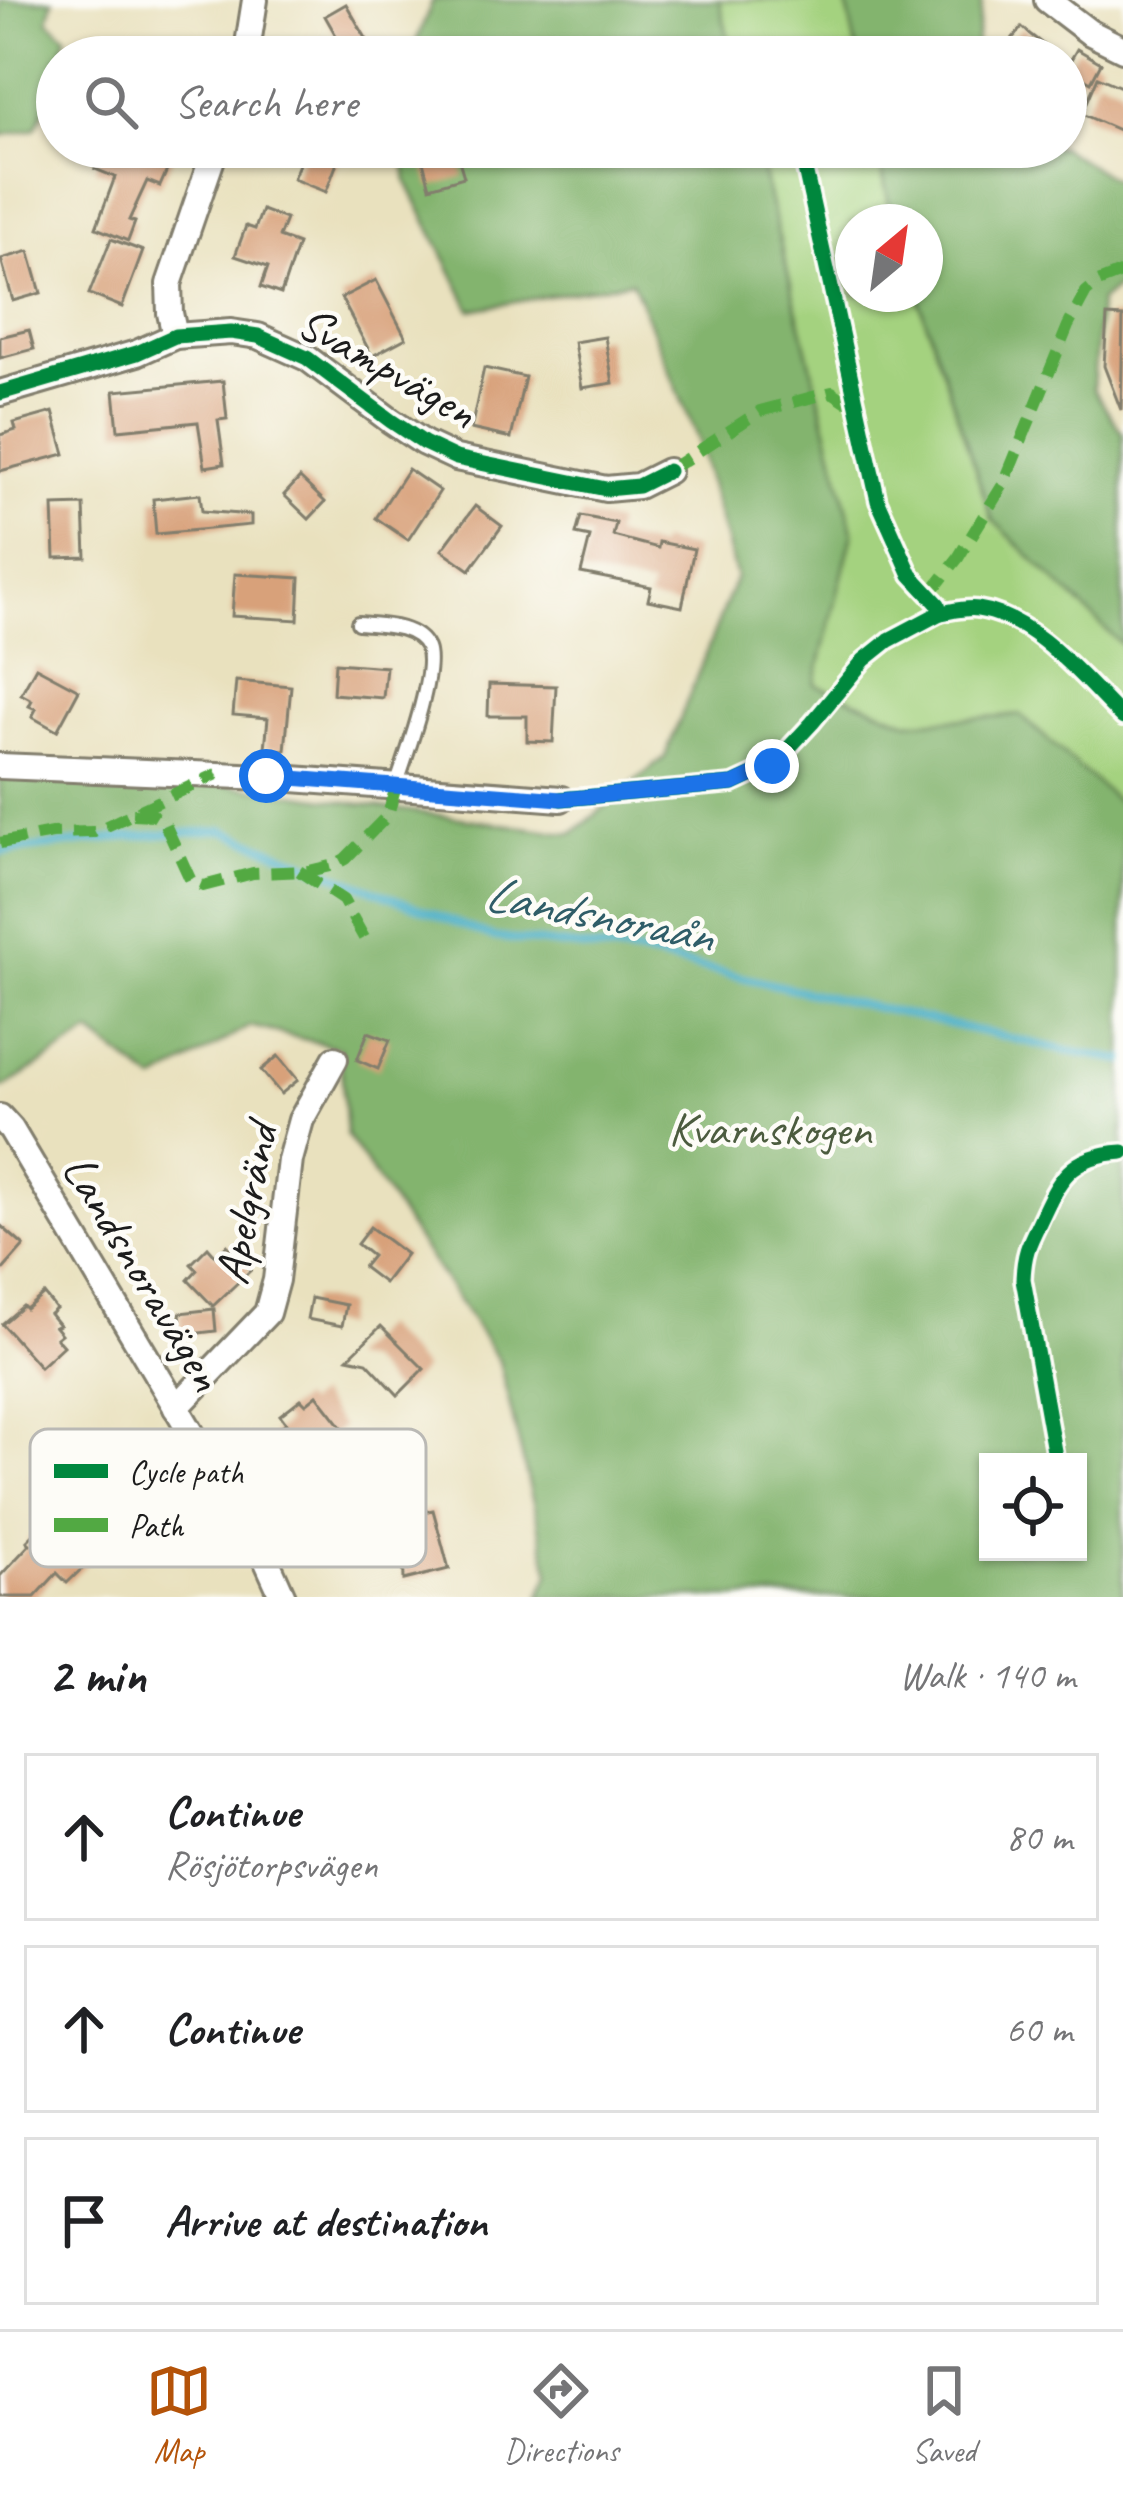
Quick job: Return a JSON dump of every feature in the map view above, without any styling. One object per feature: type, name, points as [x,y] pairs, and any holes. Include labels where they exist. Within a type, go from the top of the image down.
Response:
[{"type":"street","points":[[249,36],[255,0]]},
{"type":"street","points":[[1047,0],[1089,32],[1123,49]]},
{"type":"street","points":[[176,336],[169,284],[209,168]]},
{"type":"street","name":"Svampvägen","points":[[0,393],[137,353],[176,336],[231,332],[259,336],[307,358],[407,432],[456,458],[606,489],[638,486],[668,471]]},
{"type":"street","points":[[0,766],[266,776],[561,799]]},
{"type":"street","name":"Apelgränd","points":[[176,1408],[267,1313],[276,1280],[290,1160],[301,1120],[335,1059]]},
{"type":"street","name":"Landsnoravägen","points":[[0,1117],[189,1429]]},
{"type":"street","name":"Landsnoravägen","points":[[270,1567],[283,1597]]},
{"type":"lane","points":[[358,623],[403,628],[427,648],[424,696],[396,786]]},
{"type":"green space","points":[[0,0],[53,0],[48,20],[66,36],[36,36],[36,127],[0,136]]},
{"type":"green space","points":[[433,0],[719,0],[728,36],[418,36]]},
{"type":"green space","points":[[719,0],[846,0],[854,36],[728,36]]},
{"type":"green space","points":[[846,0],[982,3],[977,36],[854,36]]},
{"type":"green space","points":[[1087,163],[1123,185],[1123,282],[1099,302],[1093,389],[1123,434],[1123,646],[992,519],[923,312],[943,312],[943,204],[889,204],[881,168],[1087,168]]},
{"type":"green space","name":"Kvarnskogen","points":[[405,168],[761,168],[853,532],[815,684],[909,722],[1020,715],[1123,807],[1123,1597],[540,1597],[550,1573],[499,1361],[346,1134],[340,1048],[250,1026],[155,1082],[91,1033],[0,1087],[0,776],[144,773],[572,834],[665,757],[736,577],[696,435],[632,281],[471,310],[407,182]]},
{"type":"green space","points":[[761,168],[881,168],[889,204],[835,204],[835,312],[923,312],[992,519],[1123,646],[1123,807],[1020,715],[909,722],[814,684],[853,532]]},
{"type":"building","points":[[346,4],[365,36],[336,36],[325,16]]},
{"type":"building","points":[[1087,55],[1101,63],[1091,82],[1087,80]]},
{"type":"building","points":[[1098,77],[1123,88],[1123,132],[1087,116],[1087,102]]},
{"type":"building","points":[[168,168],[160,186],[147,181],[129,220],[135,222],[128,241],[96,228],[115,177],[95,169]]},
{"type":"building","points":[[297,168],[335,168],[326,192],[293,179]]},
{"type":"building","points":[[425,168],[461,168],[464,177],[430,187]]},
{"type":"building","points":[[262,210],[286,219],[279,237],[298,244],[281,294],[261,287],[268,267],[235,256],[246,226],[255,229]]},
{"type":"building","points":[[111,239],[143,251],[122,307],[89,294]]},
{"type":"building","points":[[29,251],[41,293],[13,301],[1,259]]},
{"type":"building","points":[[376,280],[406,338],[372,356],[341,298]]},
{"type":"building","points":[[1107,316],[1123,317],[1121,410],[1104,366]]},
{"type":"building","points":[[29,330],[34,349],[0,358],[0,337]]},
{"type":"building","points":[[605,337],[613,383],[582,388],[574,342]]},
{"type":"building","points":[[484,368],[525,377],[511,438],[471,429]]},
{"type":"building","points":[[223,381],[227,419],[218,420],[224,464],[205,467],[198,422],[118,430],[114,391]]},
{"type":"building","points":[[53,412],[65,454],[0,471],[0,435],[16,430],[14,423]]},
{"type":"building","points":[[408,469],[440,491],[408,540],[376,518]]},
{"type":"building","points":[[300,478],[325,502],[309,519],[284,495]]},
{"type":"building","points":[[200,494],[202,511],[251,515],[251,525],[156,534],[153,499]]},
{"type":"building","points":[[84,505],[86,557],[55,558],[53,506]]},
{"type":"building","points":[[475,506],[502,526],[470,570],[442,550]]},
{"type":"building","points":[[581,516],[616,523],[613,536],[658,548],[659,542],[694,549],[682,607],[648,600],[651,587],[581,573],[590,537],[576,534]]},
{"type":"building","points":[[235,574],[300,578],[298,620],[232,616]]},
{"type":"building","points":[[335,663],[386,667],[383,698],[333,694]]},
{"type":"building","points":[[36,667],[79,690],[57,731],[32,717],[36,709],[29,706],[32,700],[21,694]]},
{"type":"building","points":[[236,681],[291,686],[285,750],[265,748],[268,718],[233,715]]},
{"type":"building","points":[[489,684],[556,686],[553,742],[527,741],[527,716],[488,716]]},
{"type":"building","points":[[368,1032],[390,1040],[378,1069],[357,1060]]},
{"type":"building","points":[[278,1056],[298,1080],[281,1094],[261,1070]]},
{"type":"building","points":[[0,1225],[24,1246],[0,1273]]},
{"type":"building","points":[[370,1227],[406,1254],[384,1283],[363,1267],[372,1256],[357,1244]]},
{"type":"building","points":[[227,1245],[251,1270],[213,1306],[188,1280],[197,1270],[191,1264],[208,1247],[216,1256]]},
{"type":"building","points":[[44,1294],[56,1309],[50,1314],[59,1325],[55,1327],[61,1334],[56,1338],[63,1346],[40,1367],[2,1324]]},
{"type":"building","points":[[311,1298],[346,1305],[342,1326],[307,1319]]},
{"type":"building","points":[[214,1309],[216,1331],[182,1335],[180,1313]]},
{"type":"building","points":[[381,1326],[424,1369],[398,1395],[367,1362],[348,1358]]},
{"type":"building","points":[[317,1395],[342,1427],[278,1429],[286,1423],[280,1415],[301,1399],[306,1404]]},
{"type":"building","points":[[433,1510],[449,1569],[404,1580],[404,1567],[426,1567],[426,1511]]},
{"type":"building","points":[[30,1544],[30,1567],[84,1567],[67,1583],[57,1573],[35,1597],[0,1597],[0,1576]]},
{"type":"waterway","name":"Landsnoraån","points":[[0,852],[223,830],[492,937],[644,955],[1123,1060]]},
{"type":"marked path","points":[[929,595],[1004,483],[1086,292],[1123,272]]},
{"type":"marked path","points":[[668,471],[760,411],[832,392],[856,408]]},
{"type":"marked path","points":[[0,843],[52,833],[94,832],[217,774]]},
{"type":"marked path","points":[[133,814],[153,815],[164,822],[191,881],[203,886],[253,873],[334,865],[388,815],[396,786]]},
{"type":"marked path","points":[[299,871],[343,900],[364,938]]},
{"type":"cycle path","points":[[805,168],[878,501],[911,575],[938,604],[940,613],[978,609],[999,614],[1039,637],[1123,718]]},
{"type":"cycle path","points":[[0,393],[137,353],[175,336],[231,332],[258,336],[307,358],[391,421],[456,458],[606,489],[638,486],[668,471]]},
{"type":"cycle path","points":[[561,799],[733,784],[772,766],[864,660],[889,640],[940,613]]},
{"type":"cycle path","points":[[1054,1453],[1023,1279],[1026,1256],[1053,1194],[1069,1172],[1090,1158],[1123,1152]]},
{"type":"route","points":[[266,776],[561,799],[733,784],[772,766]]}]
